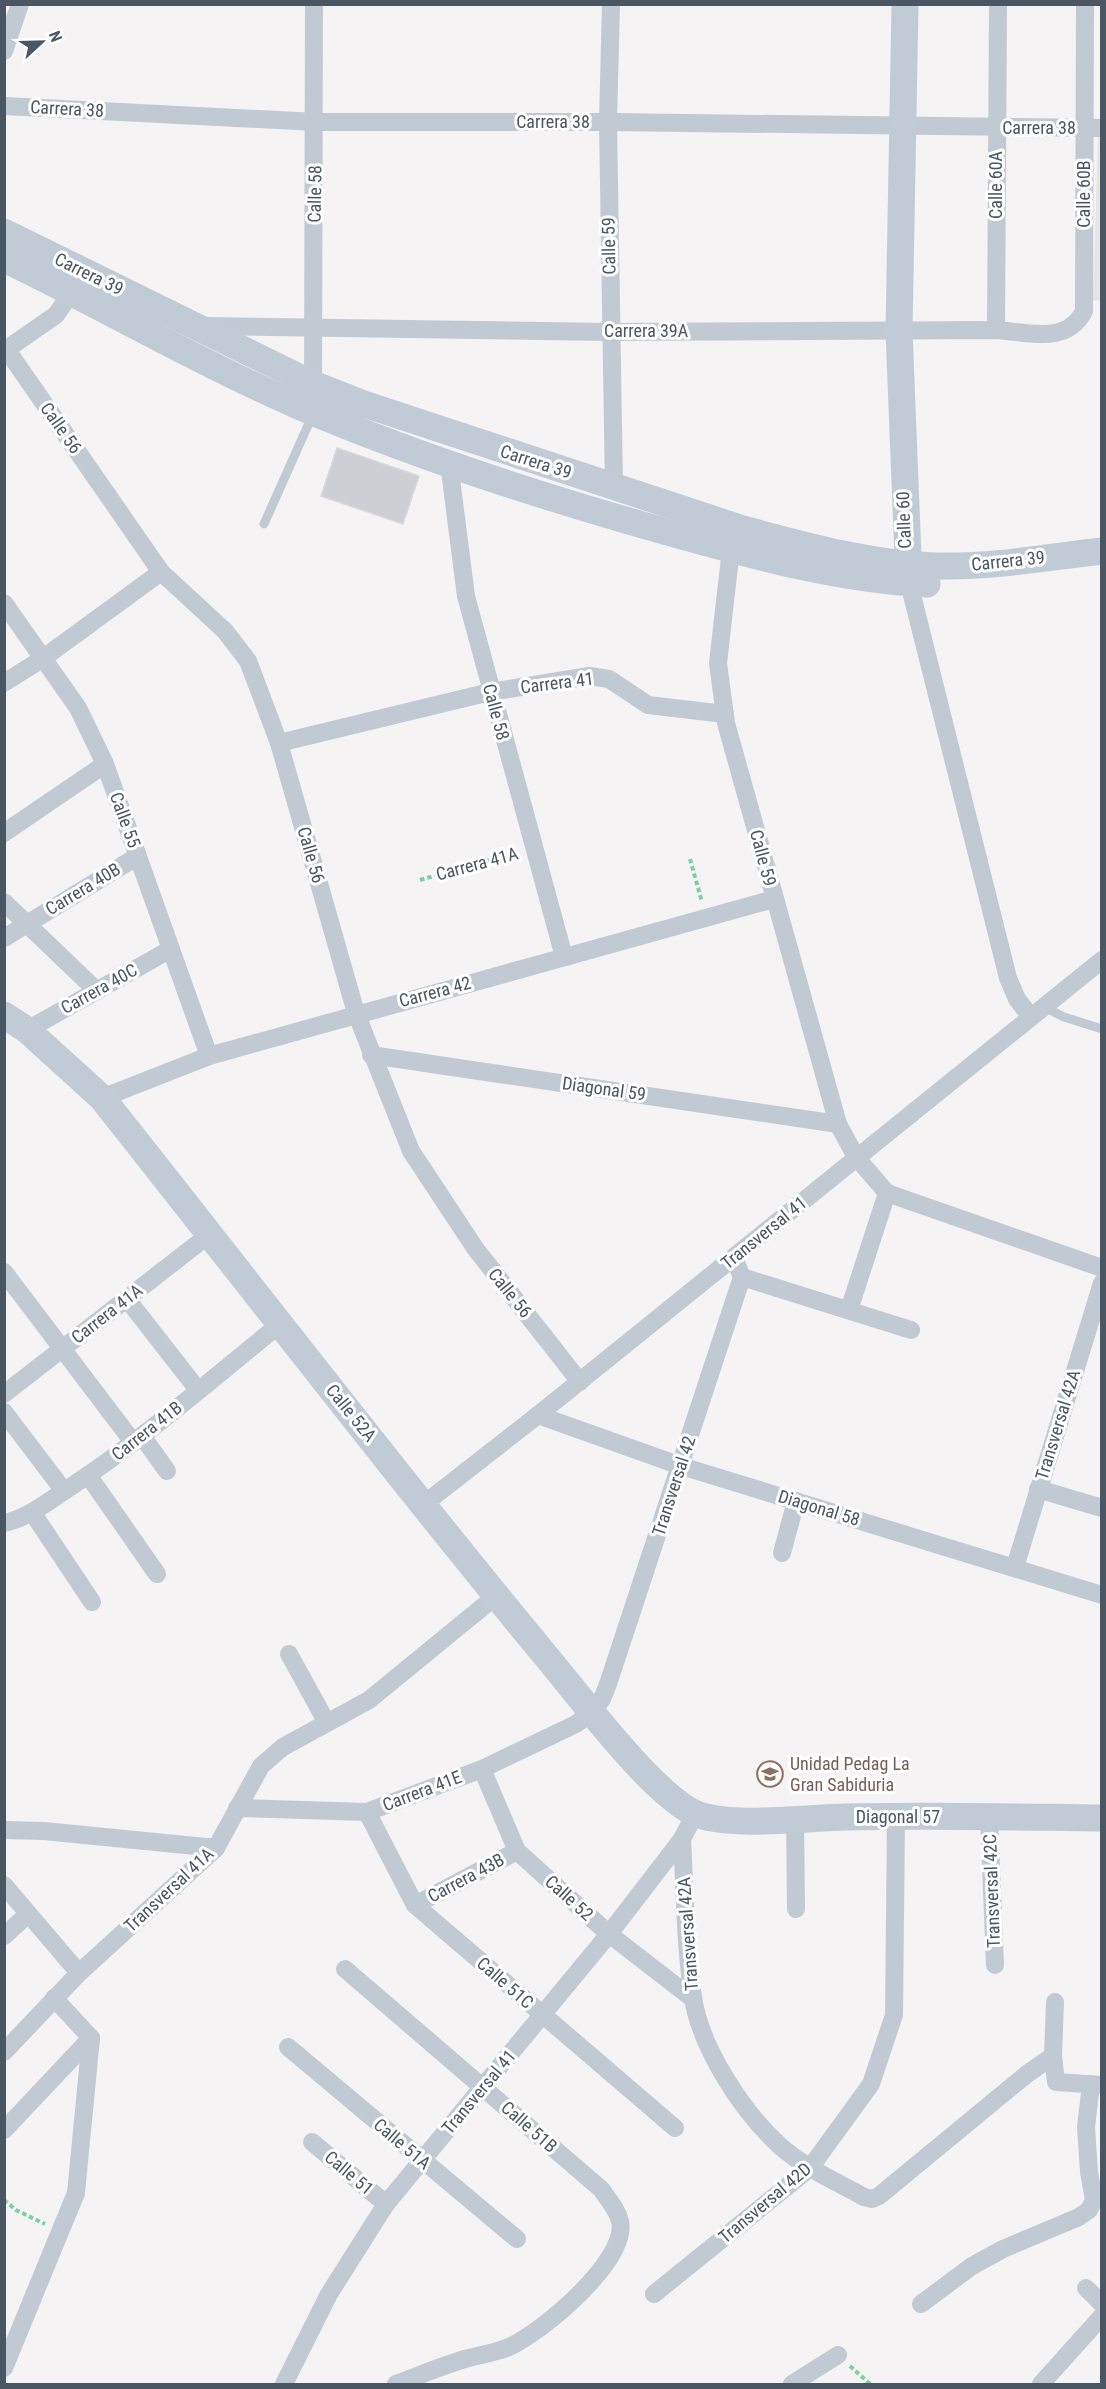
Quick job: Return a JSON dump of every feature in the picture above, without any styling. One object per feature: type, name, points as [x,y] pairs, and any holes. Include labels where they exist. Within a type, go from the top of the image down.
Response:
[{"type":"main road","name":"Calle 60","points":[[905,4],[898,331],[907,574]]},
{"type":"main road","name":"Carrera 39","points":[[4,232],[78,282],[247,381],[314,412],[449,463],[620,519],[731,549],[857,576],[907,574],[1101,551]]},
{"type":"main road","name":"Carrera 39","points":[[4,259],[78,282],[197,326],[314,384],[402,419],[696,515],[907,574],[977,584],[1101,570]]},
{"type":"main road","name":"Calle 52A","points":[[16,1022],[102,1098],[496,1596],[592,1712],[660,1789],[695,1814]]},
{"type":"main road","name":"Diagonal 57","points":[[695,1814],[732,1820],[896,1816],[1101,1818]]},
{"type":"street","points":[[4,51],[20,4]]},
{"type":"street","name":"Calle 58","points":[[314,4],[316,122],[314,384]]},
{"type":"street","name":"Calle 59","points":[[611,4],[608,122],[614,488]]},
{"type":"street","name":"Calle 60A","points":[[996,330],[998,4]]},
{"type":"street","name":"Calle 60B","points":[[1084,311],[1093,128],[1085,4]]},
{"type":"street","name":"Carrera 38","points":[[4,106],[316,122],[608,122],[1093,128]]},
{"type":"street","points":[[6,351],[56,315],[78,282]]},
{"type":"street","name":"Carrera 39A","points":[[197,326],[611,332],[996,330],[1056,334],[1078,324],[1084,311]]},
{"type":"street","name":"Calle 56","points":[[6,351],[161,572],[225,631],[248,661],[279,743],[356,1013],[411,1151],[475,1248],[580,1382]]},
{"type":"street","name":"Calle 58","points":[[449,463],[466,596],[490,692],[564,957]]},
{"type":"street","name":"Calle 59","points":[[731,549],[718,663],[725,714],[774,899],[838,1124],[856,1157]]},
{"type":"street","points":[[4,683],[42,659],[161,572]]},
{"type":"street","name":"Calle 60","points":[[907,574],[1008,978],[1017,999],[1037,1012]]},
{"type":"street","name":"Calle 55","points":[[4,603],[78,708],[105,764],[209,1056]]},
{"type":"street","name":"Carrera 41","points":[[279,743],[490,692],[589,676],[609,679],[648,705],[725,714]]},
{"type":"street","points":[[4,833],[105,764]]},
{"type":"street","name":"Carrera 40B","points":[[4,938],[138,856]]},
{"type":"street","name":"Carrera 42","points":[[102,1098],[209,1056],[356,1013],[774,899]]},
{"type":"street","points":[[4,902],[29,922],[96,990]]},
{"type":"street","name":"Carrera 40C","points":[[16,1022],[96,990],[171,949]]},
{"type":"street","name":"Transversal 41","points":[[424,1504],[538,1416],[1101,960]]},
{"type":"street","name":"Diagonal 59","points":[[371,1055],[838,1124]]},
{"type":"street","points":[[856,1157],[887,1193],[1101,1269]]},
{"type":"street","points":[[849,1310],[887,1193]]},
{"type":"street","name":"Carrera 41A","points":[[4,1394],[210,1234]]},
{"type":"street","points":[[734,1258],[742,1277],[911,1330]]},
{"type":"street","points":[[4,1272],[63,1349],[137,1439],[167,1471]]},
{"type":"street","name":"Transversal 42","points":[[592,1712],[608,1684],[742,1277]]},
{"type":"street","name":"Transversal 42A","points":[[1014,1567],[1101,1283]]},
{"type":"street","points":[[127,1299],[198,1390]]},
{"type":"street","name":"Carrera 41B","points":[[4,1523],[32,1512],[88,1475],[137,1439],[280,1324]]},
{"type":"street","points":[[4,1412],[64,1491]]},
{"type":"street","name":"Diagonal 58","points":[[538,1416],[681,1466],[1101,1595]]},
{"type":"street","points":[[88,1475],[157,1574]]},
{"type":"street","points":[[1038,1489],[1101,1508]]},
{"type":"street","points":[[782,1553],[796,1501]]},
{"type":"street","points":[[32,1512],[92,1602]]},
{"type":"street","name":"Transversal 41A","points":[[4,2052],[79,1973],[216,1848],[261,1766],[283,1747],[369,1701],[496,1596]]},
{"type":"street","points":[[289,1654],[327,1723]]},
{"type":"street","name":"Carrera 41E","points":[[237,1808],[367,1812],[482,1769],[576,1724],[592,1712]]},
{"type":"street","name":"Calle 52","points":[[482,1769],[517,1851],[609,1934],[693,1999]]},
{"type":"street","name":"Calle 51C","points":[[367,1812],[415,1905],[675,2128]]},
{"type":"street","name":"Transversal 41","points":[[284,2385],[329,2294],[386,2204],[609,1934],[682,1839],[695,1814]]},
{"type":"street","name":"Transversal 42D","points":[[654,2294],[810,2168],[870,2084],[894,2016],[896,1816]]},
{"type":"street","name":"Transversal 42C","points":[[989,1817],[995,1965]]},
{"type":"street","points":[[795,1818],[796,1909]]},
{"type":"street","points":[[4,1830],[44,1831],[216,1848]]},
{"type":"street","name":"Transversal 42A","points":[[682,1839],[693,1999],[706,2038],[724,2075],[748,2111],[779,2145],[810,2168],[864,2197],[879,2196],[1027,2074],[1053,2056]]},
{"type":"street","name":"Carrera 43B","points":[[415,1905],[517,1851]]},
{"type":"street","points":[[4,1885],[26,1916],[79,1973]]},
{"type":"street","points":[[4,1918],[26,1916]]},
{"type":"street","points":[[4,1936],[26,1916]]},
{"type":"street","name":"Calle 51B","points":[[345,1969],[601,2189],[613,2205],[620,2223],[616,2244],[595,2280],[551,2319],[510,2347],[396,2385]]},
{"type":"street","points":[[4,2368],[76,2193],[91,2038],[54,1998]]},
{"type":"street","points":[[921,2304],[972,2266],[1003,2249],[1079,2217],[1089,2210],[1094,2200],[1089,2172],[1086,2127],[1096,2084],[1056,2082],[1053,2056],[1056,2002]]},
{"type":"street","points":[[4,2130],[91,2038]]},
{"type":"street","name":"Calle 51A","points":[[288,2047],[517,2239]]},
{"type":"street","name":"Calle 51","points":[[312,2142],[386,2204]]},
{"type":"street","points":[[1086,2288],[1101,2304]]},
{"type":"street","points":[[1041,2385],[1101,2316]]},
{"type":"street","points":[[792,2385],[838,2355]]},
{"type":"lane","points":[[264,524],[314,412]]},
{"type":"lane","points":[[1037,1012],[1065,1017],[1101,1029]]},
{"type":"path","name":"Carrera 41A","points":[[420,880],[534,848]]},
{"type":"path","points":[[690,859],[706,918]]},
{"type":"path","points":[[4,2200],[16,2210],[61,2232]]},
{"type":"path","points":[[838,2355],[870,2385]]},
{"type":"shaded area","points":[[1098,137],[1101,137],[1101,300],[1093,301]]},
{"type":"building","points":[[337,448],[419,476],[403,524],[321,496]]},
{"type":"place","name":"Unidad Pedag La Gran Sabiduria","points":[[770,1774]]}]
